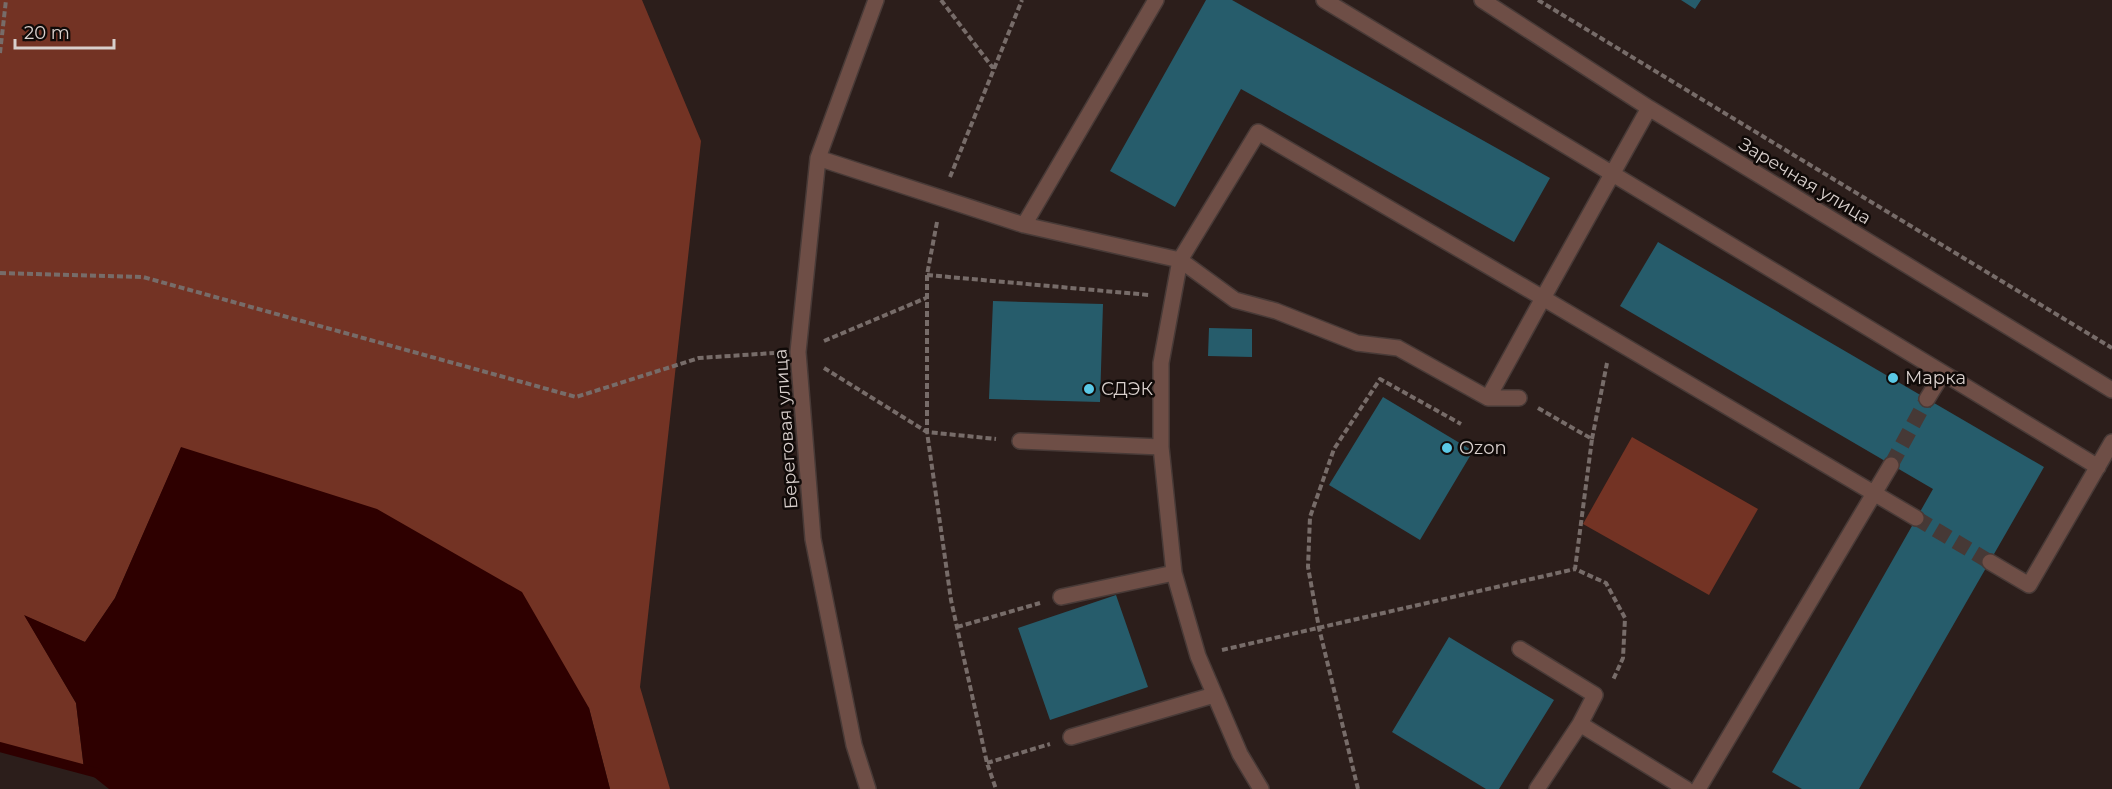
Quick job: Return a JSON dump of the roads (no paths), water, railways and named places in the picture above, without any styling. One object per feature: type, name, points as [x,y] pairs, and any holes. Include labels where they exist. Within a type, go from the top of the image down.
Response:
[{"type":"street","name":"Береговая улица","points":[[868,789],[854,745],[813,539],[798,352],[818,158],[876,0]]},
{"type":"street","points":[[1024,225],[1156,0]]},
{"type":"street","points":[[1323,0],[2098,467]]},
{"type":"street","name":"Заречная улица","points":[[1482,0],[1499,4],[1649,108],[2112,390]]},
{"type":"street","points":[[1488,398],[1649,108]]},
{"type":"street","points":[[1261,789],[1240,754],[1198,656],[1174,573],[1161,447],[1161,363],[1180,260],[1258,132],[1916,518]]},
{"type":"street","points":[[818,158],[1024,225],[1180,260],[1234,300],[1276,311],[1357,343],[1398,348],[1488,398],[1519,398]]},
{"type":"street","points":[[1927,399],[1942,373]]},
{"type":"street","points":[[1020,441],[1161,447]]},
{"type":"street","points":[[1990,562],[2029,585],[2112,442]]},
{"type":"street","points":[[1698,789],[1891,465]]},
{"type":"street","points":[[1060,597],[1174,573]]},
{"type":"street","points":[[1520,649],[1595,695],[1580,724],[1537,789]]},
{"type":"street","points":[[1071,737],[1214,695]]},
{"type":"street","points":[[1580,724],[1686,789]]},
{"type":"waterway","points":[[0,747],[97,773]]},
{"type":"tunnel","points":[[1891,465],[1927,399]]},
{"type":"tunnel","points":[[1916,518],[1990,562]]},
{"type":"place","name":"Марка","points":[[1893,378]]},
{"type":"place","name":"СДЭК","points":[[1089,389]]},
{"type":"place","name":"Ozon","points":[[1447,448]]}]
